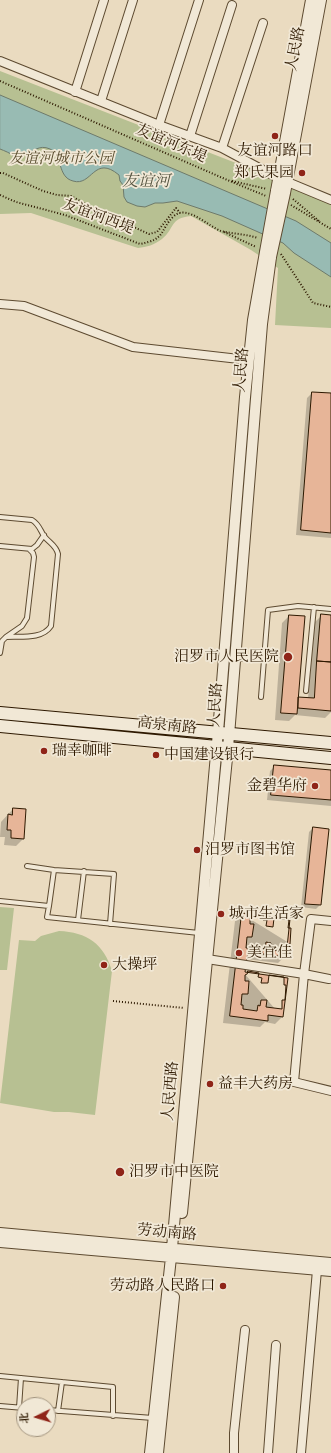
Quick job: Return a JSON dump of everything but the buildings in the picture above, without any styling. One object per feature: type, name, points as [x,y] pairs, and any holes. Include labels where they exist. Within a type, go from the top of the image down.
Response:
[{"type":"main road","name":"高泉南路","points":[[0,713],[331,743]]},
{"type":"main road","name":"高泉南路","points":[[0,726],[331,758]]},
{"type":"street","points":[[76,92],[104,0]]},
{"type":"street","points":[[101,101],[133,0]]},
{"type":"street","points":[[159,125],[199,0]]},
{"type":"street","name":"人民路","points":[[282,180],[311,0]]},
{"type":"street","name":"人民路","points":[[222,747],[235,658],[256,382],[268,255],[277,194],[282,180],[321,0]]},
{"type":"street","points":[[190,136],[232,5]]},
{"type":"street","points":[[222,148],[263,24]]},
{"type":"street","points":[[0,61],[159,125],[222,148],[282,180],[331,200]]},
{"type":"street","name":"人民路","points":[[224,733],[248,360],[253,320],[268,255]]},
{"type":"street","points":[[0,304],[24,306],[133,347],[248,360]]},
{"type":"street","name":"人民西路","points":[[158,1453],[175,1253],[193,1009],[205,934],[222,747]]},
{"type":"street","points":[[331,921],[311,919],[304,974],[294,1082],[331,1091]]},
{"type":"street","name":"人民西路","points":[[150,1453],[175,1253],[207,959],[205,934]]},
{"type":"street","points":[[207,959],[329,979]]},
{"type":"street","name":"劳动南路","points":[[0,1233],[331,1271]]},
{"type":"street","name":"劳动南路","points":[[0,1242],[331,1263]]},
{"type":"street","points":[[301,1453],[317,1270]]},
{"type":"street","points":[[234,1453],[234,1433],[245,1330]]},
{"type":"street","points":[[268,1453],[276,1345]]},
{"type":"lane","points":[[0,516],[32,520],[37,523],[47,540],[55,546],[58,554],[51,626],[49,630],[44,633],[31,636],[6,637]]},
{"type":"lane","points":[[0,546],[29,549],[37,545],[44,535]]},
{"type":"lane","points":[[41,541],[47,540]]},
{"type":"lane","points":[[0,653],[2,642],[6,637],[22,626],[27,618],[34,557],[37,545]]},
{"type":"lane","points":[[29,549],[34,557]]},
{"type":"lane","points":[[261,697],[268,610],[298,606],[331,609]]},
{"type":"lane","points":[[306,691],[314,608]]},
{"type":"lane","points":[[235,658],[264,660]]},
{"type":"lane","points":[[27,866],[54,870],[114,874],[110,924]]},
{"type":"lane","points":[[54,870],[48,917],[205,934]]},
{"type":"lane","points":[[78,920],[84,871]]},
{"type":"lane","points":[[0,901],[49,906]]},
{"type":"lane","points":[[0,1376],[113,1387],[113,1416]]},
{"type":"lane","points":[[21,1378],[22,1397]]},
{"type":"lane","points":[[62,1382],[58,1411],[154,1418]]},
{"type":"lane","points":[[0,1406],[16,1407]]},
{"type":"path","name":"友谊河东堤","points":[[0,81],[225,179],[277,194]]},
{"type":"path","points":[[0,173],[43,190],[71,196],[94,209],[149,234],[157,232],[176,208],[180,213],[188,213],[268,255]]},
{"type":"path","points":[[225,179],[277,194],[324,226]]},
{"type":"path","name":"友谊河西堤","points":[[0,195],[16,202],[65,215],[140,244],[151,242],[159,237],[174,216],[180,213]]},
{"type":"path","points":[[290,204],[331,230]]},
{"type":"path","points":[[221,230],[262,239]]},
{"type":"path","points":[[280,251],[313,303],[331,307]]},
{"type":"path","points":[[113,1001],[193,1009]]},
{"type":"green space","name":"友谊河城市公园","points":[[0,71],[259,172],[331,203],[331,328],[275,325],[278,268],[251,250],[191,216],[179,219],[159,241],[138,248],[31,213],[0,214]]},
{"type":"green space","points":[[0,907],[14,908],[7,970],[0,970]]},
{"type":"green space","points":[[59,931],[78,934],[93,941],[104,954],[112,971],[95,1115],[54,1112],[0,1103],[19,940],[35,941],[41,936]]},
{"type":"water","name":"友谊河","points":[[0,95],[296,221],[331,243],[331,277],[294,253],[283,243],[222,216],[177,201],[155,203],[145,207],[127,202],[124,197],[123,185],[120,181],[119,175],[111,169],[98,169],[85,180],[79,182],[73,181],[64,175],[57,156],[50,149],[43,147],[24,155],[14,156],[0,149]]},
{"type":"place","name":"友谊河路口","points":[[275,136]]},
{"type":"place","name":"郑氏果园","points":[[302,173]]},
{"type":"place","name":"汨罗市人民医院","points":[[288,657]]},
{"type":"place","name":"瑞幸咖啡","points":[[44,751]]},
{"type":"place","name":"中国建设银行","points":[[156,755]]},
{"type":"place","name":"金碧华府","points":[[315,786]]},
{"type":"place","name":"汨罗市图书馆","points":[[197,850]]},
{"type":"place","name":"城市生活家","points":[[221,914]]},
{"type":"place","name":"美宜佳","points":[[239,953]]},
{"type":"place","name":"大操坪","points":[[104,965]]},
{"type":"place","name":"益丰大药房","points":[[210,1084]]},
{"type":"place","name":"汨罗市中医院","points":[[120,1172]]},
{"type":"place","name":"劳动路人民路口","points":[[223,1286]]}]
